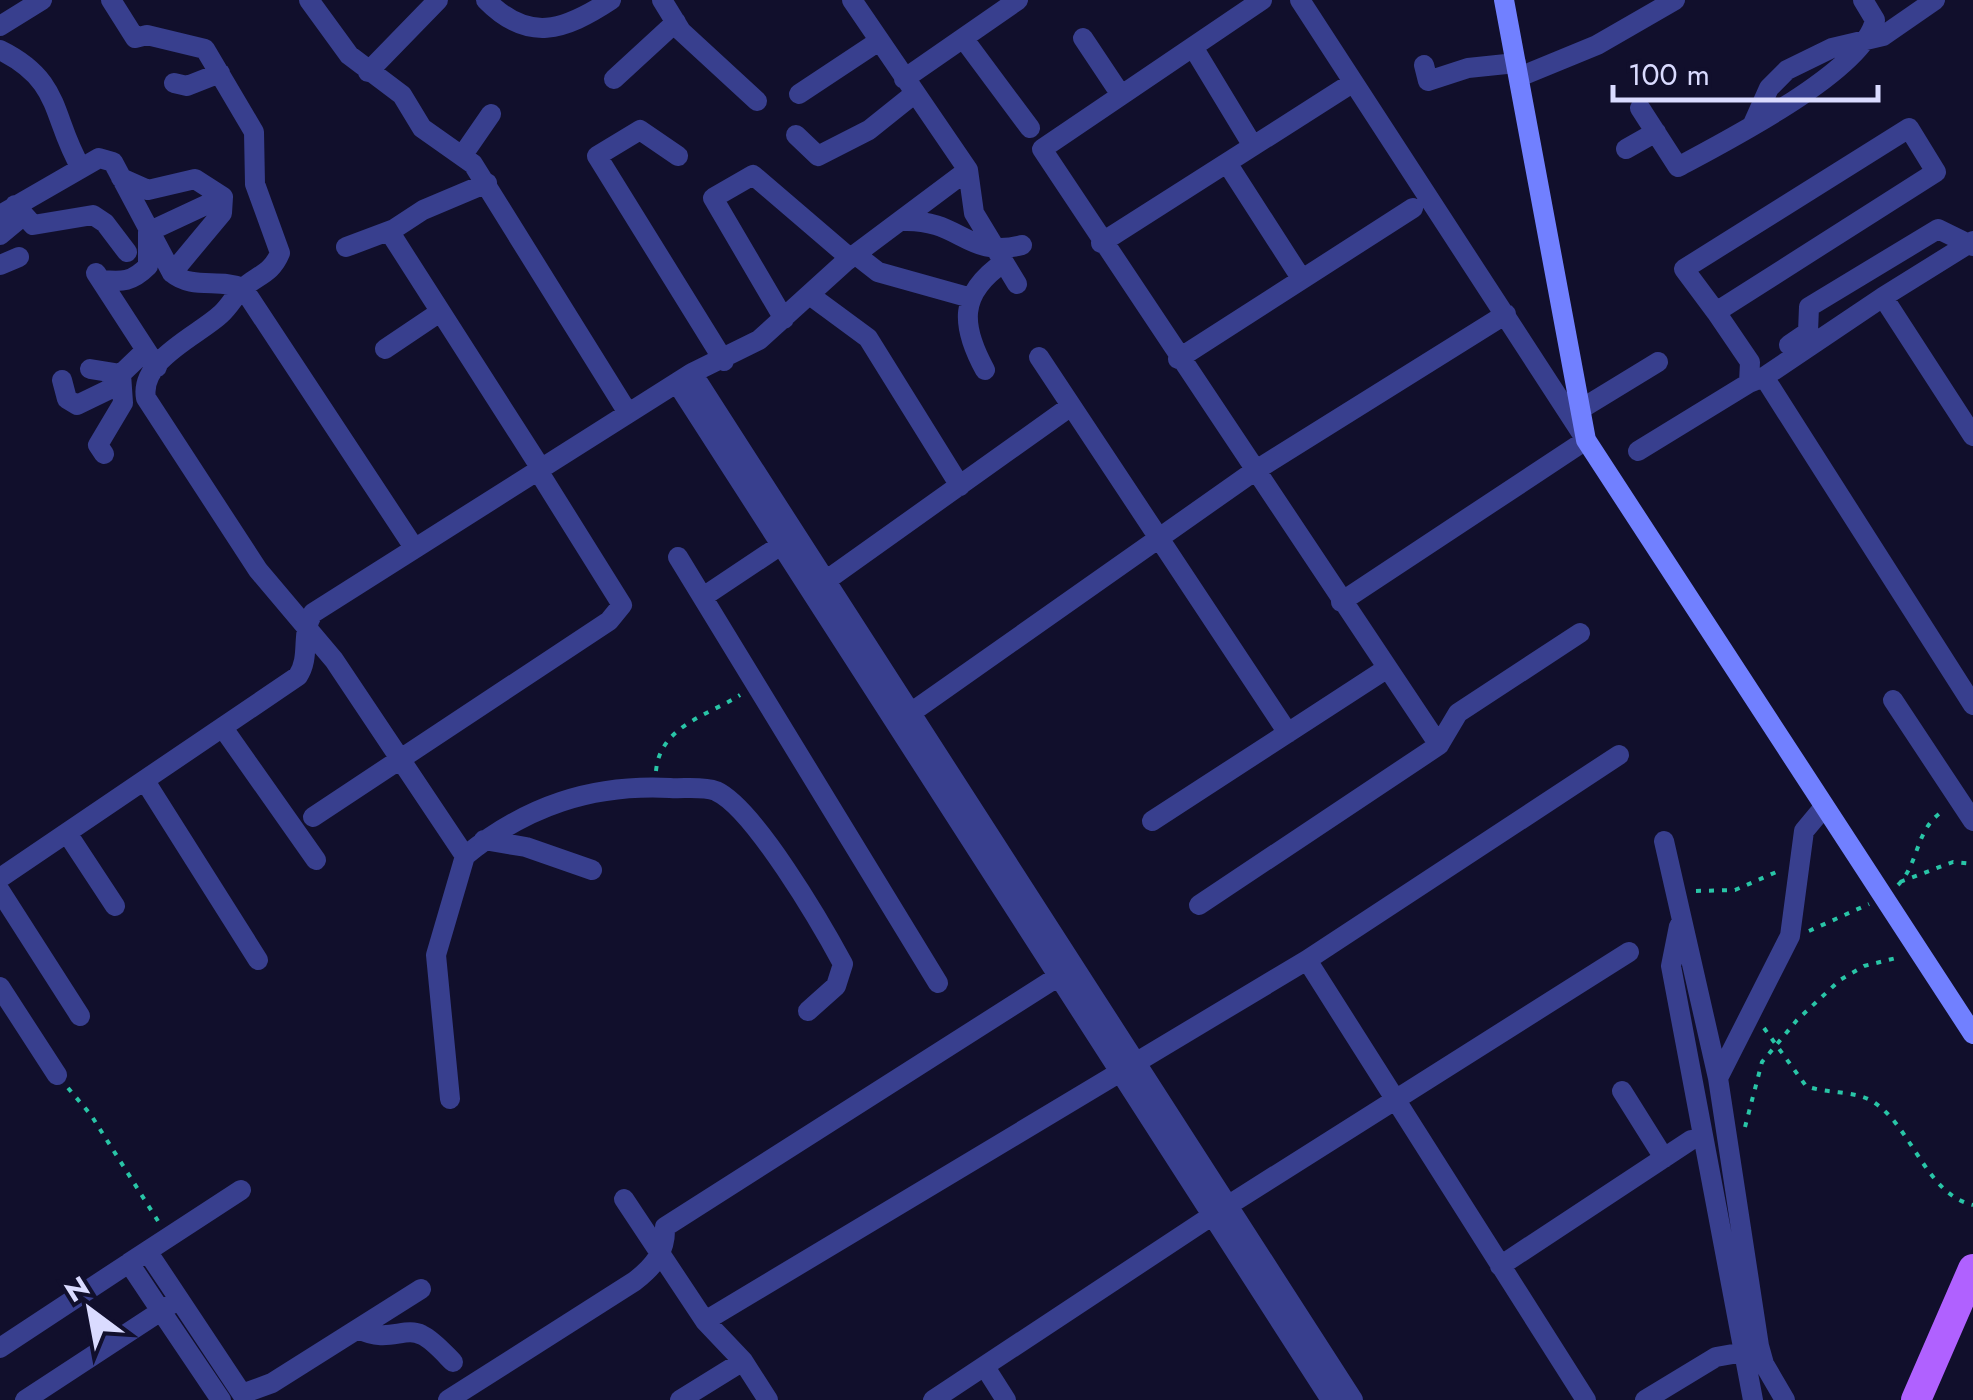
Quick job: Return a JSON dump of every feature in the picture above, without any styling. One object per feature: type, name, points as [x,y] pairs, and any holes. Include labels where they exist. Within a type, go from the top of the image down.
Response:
[{"type":"main road","points":[[1916,1400],[1973,1270]]},
{"type":"main road","points":[[1935,1400],[1973,1311]]},
{"type":"street","points":[[62,380],[67,400],[77,404],[108,390],[121,374],[168,352],[220,316],[243,288],[268,274],[280,253],[253,176],[254,132],[205,48],[147,35],[135,38],[111,0]]},
{"type":"street","points":[[308,0],[349,55],[368,72],[389,82],[422,128],[462,156],[486,183],[628,413]]},
{"type":"street","points":[[368,72],[438,0]]},
{"type":"street","points":[[486,0],[506,21],[526,28],[565,24],[611,0]]},
{"type":"street","points":[[662,0],[676,22],[758,102]]},
{"type":"street","points":[[852,0],[968,170],[974,213],[1017,284]]},
{"type":"street","points":[[796,134],[818,156],[869,130],[909,86],[964,38],[1018,0]]},
{"type":"street","points":[[1300,0],[1973,1034]]},
{"type":"street","points":[[1504,0],[1586,440]]},
{"type":"street","points":[[1424,65],[1428,81],[1468,68],[1518,70],[1597,45],[1675,0]]},
{"type":"street","points":[[1863,0],[1875,20],[1868,42]]},
{"type":"street","points":[[1640,108],[1678,166],[1751,128],[1868,42],[1935,0]]},
{"type":"street","points":[[0,26],[36,2]]},
{"type":"street","points":[[1248,4],[1193,47],[1042,149],[1253,472],[1439,745]]},
{"type":"street","points":[[614,80],[676,22]]},
{"type":"street","points":[[964,38],[1030,128]]},
{"type":"street","points":[[1083,38],[1122,95]]},
{"type":"street","points":[[799,94],[879,41]]},
{"type":"street","points":[[1193,47],[1253,146]]},
{"type":"street","points":[[2,53],[40,78],[58,106],[67,144],[81,168]]},
{"type":"street","points":[[174,83],[188,86],[220,73]]},
{"type":"street","points":[[1101,242],[1352,83]]},
{"type":"street","points":[[462,156],[491,114]]},
{"type":"street","points":[[1716,312],[1936,172],[1909,128],[1684,269],[1761,378],[1973,705]]},
{"type":"street","points":[[678,156],[640,130],[598,156],[724,361]]},
{"type":"street","points":[[1626,148],[1656,132]]},
{"type":"street","points":[[0,235],[13,211],[99,158],[108,160],[180,280],[230,283],[243,288],[412,546]]},
{"type":"street","points":[[1226,163],[1301,278]]},
{"type":"street","points":[[0,878],[298,676],[305,665],[307,623],[313,613],[412,546],[684,378],[724,361],[784,319],[852,256],[968,170]]},
{"type":"street","points":[[784,319],[713,198],[753,175],[852,256],[878,272],[972,298]]},
{"type":"street","points":[[121,178],[148,190],[168,220],[196,241]]},
{"type":"street","points":[[148,190],[195,179],[223,197]]},
{"type":"street","points":[[346,247],[389,231],[422,210],[486,183]]},
{"type":"street","points":[[172,272],[222,213],[223,197]]},
{"type":"street","points":[[148,232],[223,197]]},
{"type":"street","points":[[1178,359],[1414,208]]},
{"type":"street","points":[[13,211],[33,225],[93,214],[106,223],[126,252]]},
{"type":"street","points":[[902,221],[944,224],[999,258]]},
{"type":"street","points":[[1761,378],[1776,354],[1808,332],[1809,307],[1938,229],[1972,243]]},
{"type":"street","points":[[313,817],[610,622],[622,606],[389,231]]},
{"type":"street","points":[[148,232],[148,266],[130,281],[97,275],[151,359],[144,390],[151,407],[258,570],[288,610],[307,623],[464,856]]},
{"type":"street","points":[[1638,451],[1761,378],[1882,297],[1972,243]]},
{"type":"street","points":[[985,370],[969,341],[972,298],[999,258],[1022,246]]},
{"type":"street","points":[[811,296],[868,338],[960,486]]},
{"type":"street","points":[[1882,297],[1973,436]]},
{"type":"street","points":[[384,349],[440,312]]},
{"type":"street","points":[[903,718],[1253,472],[1506,314]]},
{"type":"street","points":[[1039,357],[1288,732]]},
{"type":"street","points":[[1581,408],[1658,362]]},
{"type":"street","points":[[90,370],[121,374]]},
{"type":"street","points":[[104,454],[98,446],[123,403],[121,374]]},
{"type":"street","points":[[684,378],[781,546],[819,586]]},
{"type":"street","points":[[684,378],[1221,1210],[1331,1400]]},
{"type":"street","points":[[819,586],[1071,406]]},
{"type":"street","points":[[1341,602],[1586,440]]},
{"type":"street","points":[[704,597],[781,546]]},
{"type":"street","points":[[678,557],[938,983]]},
{"type":"street","points":[[1199,905],[1439,745],[1458,713],[1580,634]]},
{"type":"street","points":[[1152,821],[1386,669]]},
{"type":"street","points":[[1893,700],[1973,821]]},
{"type":"street","points":[[903,718],[1059,976],[1130,1067]]},
{"type":"street","points":[[223,728],[316,860]]},
{"type":"street","points":[[704,1321],[1307,960],[1619,755]]},
{"type":"street","points":[[145,781],[258,960]]},
{"type":"street","points":[[450,1100],[436,955],[464,856],[484,840],[560,800],[613,787],[654,786],[716,792],[740,812],[796,885],[843,964],[836,986],[808,1010]]},
{"type":"street","points":[[1718,1078],[1790,936],[1804,831],[1824,808]]},
{"type":"street","points":[[67,833],[115,906]]},
{"type":"street","points":[[484,840],[526,847],[592,870]]},
{"type":"street","points":[[1664,841],[1718,1078],[1759,1346],[1785,1400]]},
{"type":"street","points":[[0,891],[80,1016]]},
{"type":"street","points":[[1679,905],[1671,966],[1754,1400]]},
{"type":"street","points":[[932,1400],[1221,1210],[1629,952]]},
{"type":"street","points":[[1307,960],[1586,1400]]},
{"type":"street","points":[[448,1400],[635,1281],[666,1244],[665,1227],[1059,976]]},
{"type":"street","points":[[0,987],[57,1075]]},
{"type":"street","points":[[1622,1091],[1664,1158]]},
{"type":"street","points":[[1500,1266],[1691,1140]]},
{"type":"street","points":[[0,1348],[242,1190]]},
{"type":"street","points":[[624,1199],[704,1321],[743,1361],[768,1400]]},
{"type":"street","points":[[1221,1210],[1354,1400]]},
{"type":"street","points":[[138,1257],[170,1305],[244,1397],[421,1289]]},
{"type":"street","points":[[26,1400],[170,1305]]},
{"type":"street","points":[[170,1305],[221,1400]]},
{"type":"street","points":[[391,1307],[412,1333]]},
{"type":"street","points":[[359,1330],[392,1338],[422,1335],[454,1362]]},
{"type":"street","points":[[1645,1400],[1716,1357],[1744,1352]]},
{"type":"street","points":[[680,1400],[743,1361]]},
{"type":"street","points":[[984,1367],[1006,1400]]},
{"type":"path","points":[[654,786],[662,745],[670,736],[756,683]]},
{"type":"path","points":[[1790,936],[1819,928],[1883,896],[1900,882],[1916,860],[1927,823],[1960,801]]},
{"type":"path","points":[[1679,905],[1711,888],[1734,890],[1798,862]]},
{"type":"path","points":[[1900,882],[1916,880],[1953,862],[1973,864]]},
{"type":"path","points":[[1744,1140],[1762,1062],[1776,1044],[1840,980],[1864,966],[1919,952]]},
{"type":"path","points":[[1752,1012],[1806,1086],[1872,1100],[1894,1119],[1942,1185],[1961,1202],[1973,1205]]},
{"type":"path","points":[[57,1075],[90,1116],[169,1237]]}]
